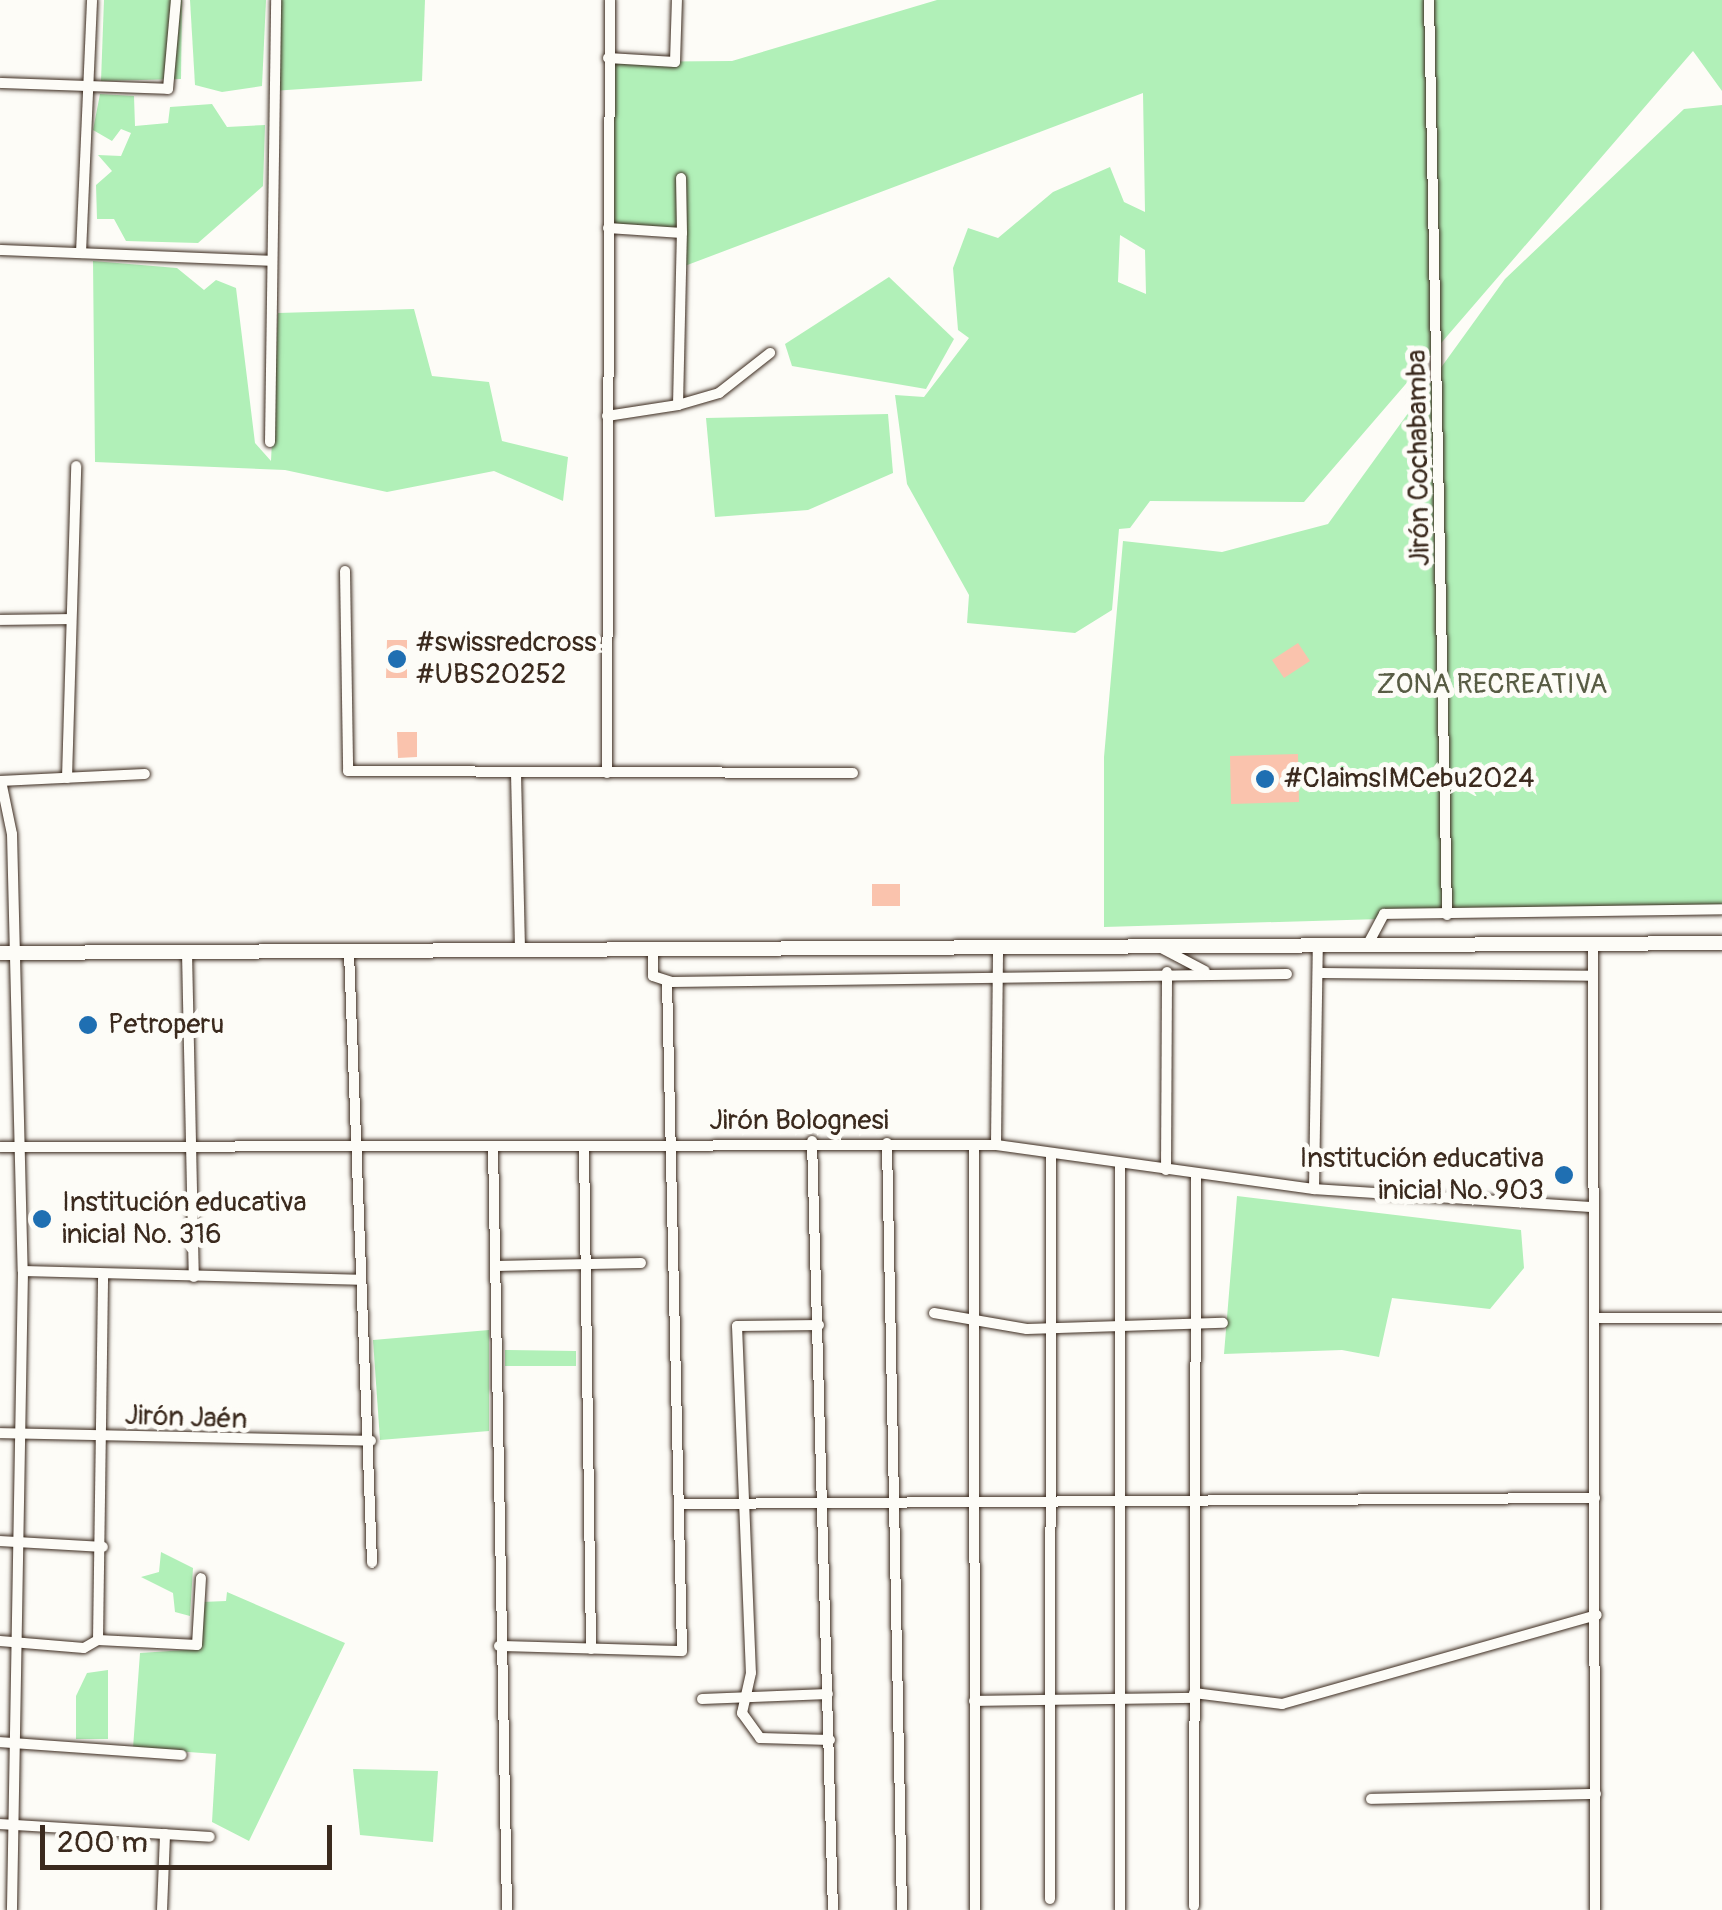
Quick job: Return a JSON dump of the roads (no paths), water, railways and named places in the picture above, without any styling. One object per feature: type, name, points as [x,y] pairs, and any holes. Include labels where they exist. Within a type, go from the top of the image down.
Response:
[{"type":"highway","points":[[5,952],[1722,944]]},
{"type":"street","points":[[81,252],[92,0]]},
{"type":"street","points":[[0,83],[91,88],[172,85],[176,0]]},
{"type":"street","points":[[270,442],[276,0]]},
{"type":"street","points":[[606,773],[610,0]]},
{"type":"street","points":[[608,58],[676,62],[677,0]]},
{"type":"street","name":"Jirón Cochabamba","points":[[1429,0],[1447,915]]},
{"type":"street","points":[[678,405],[682,178]]},
{"type":"street","points":[[608,228],[682,233]]},
{"type":"street","points":[[0,250],[271,261]]},
{"type":"street","points":[[607,416],[678,405],[719,393],[770,354]]},
{"type":"street","points":[[68,778],[76,466]]},
{"type":"street","points":[[345,571],[348,771],[853,772]]},
{"type":"street","points":[[0,620],[70,619]]},
{"type":"street","points":[[516,773],[520,952]]},
{"type":"street","points":[[12,1910],[14,1825],[6,1742],[6,1641],[23,1271],[20,1146],[5,952],[12,834],[1,781],[145,774]]},
{"type":"street","points":[[1368,944],[1384,914],[1722,909]]},
{"type":"street","points":[[1314,1189],[1321,973],[1318,944]]},
{"type":"street","points":[[1592,944],[1595,1910]]},
{"type":"street","points":[[996,1145],[998,948]]},
{"type":"street","points":[[1162,948],[1206,972]]},
{"type":"street","points":[[654,949],[653,976],[667,982],[1156,980],[1166,972],[1287,974]]},
{"type":"street","points":[[188,952],[194,1277]]},
{"type":"street","points":[[349,952],[359,1280],[371,1441],[372,1563]]},
{"type":"street","points":[[1166,972],[1166,1170]]},
{"type":"street","points":[[1321,973],[1593,976]]},
{"type":"street","points":[[499,1646],[682,1651],[676,1145],[667,982]]},
{"type":"street","points":[[812,1141],[826,1500],[833,1910]]},
{"type":"street","name":"Jirón Bolognesi","points":[[0,1147],[354,1143],[584,1146],[812,1141],[996,1145],[1120,1166],[1314,1189],[1593,1207]]},
{"type":"street","points":[[887,1143],[902,1910]]},
{"type":"street","points":[[493,1146],[499,1646],[507,1910]]},
{"type":"street","points":[[584,1146],[581,1265],[591,1648]]},
{"type":"street","points":[[974,1146],[975,1910]]},
{"type":"street","points":[[1050,1900],[1052,1156]]},
{"type":"street","points":[[1120,1166],[1120,1910]]},
{"type":"street","points":[[1194,1906],[1192,1499],[1196,1174]]},
{"type":"street","points":[[496,1266],[641,1264]]},
{"type":"street","points":[[23,1271],[359,1280]]},
{"type":"street","points":[[98,1640],[103,1547],[102,1274]]},
{"type":"street","points":[[934,1313],[977,1323],[1052,1329],[1224,1323]]},
{"type":"street","points":[[1594,1318],[1722,1318]]},
{"type":"street","points":[[819,1325],[737,1326],[743,1725],[760,1738],[830,1740]]},
{"type":"street","name":"Jirón Jaén","points":[[0,1434],[103,1439],[371,1441]]},
{"type":"street","points":[[681,1504],[1051,1496],[1595,1498]]},
{"type":"street","points":[[0,1541],[103,1547]]},
{"type":"street","points":[[6,1641],[84,1648],[98,1640],[196,1645],[200,1578]]},
{"type":"street","points":[[974,1700],[1118,1700],[1194,1695],[1282,1704],[1596,1615]]},
{"type":"street","points":[[702,1699],[828,1694]]},
{"type":"street","points":[[6,1742],[182,1754]]},
{"type":"street","points":[[1371,1799],[1596,1794]]},
{"type":"street","points":[[0,1824],[210,1837]]},
{"type":"street","points":[[162,1910],[165,1834]]},
{"type":"place","name":"#swissredcross #UBS20252","points":[[397,659]]},
{"type":"place","name":"#ClaimsIMCebu2024","points":[[1265,779]]},
{"type":"place","name":"Petroperu","points":[[88,1025]]},
{"type":"place","name":"Institución educativa inicial No. 903","points":[[1564,1175]]},
{"type":"place","name":"Institución educativa inicial No. 316","points":[[42,1219]]},
{"type":"park label","name":"ZONA RECREATIVA","points":[[1492,685]]}]
